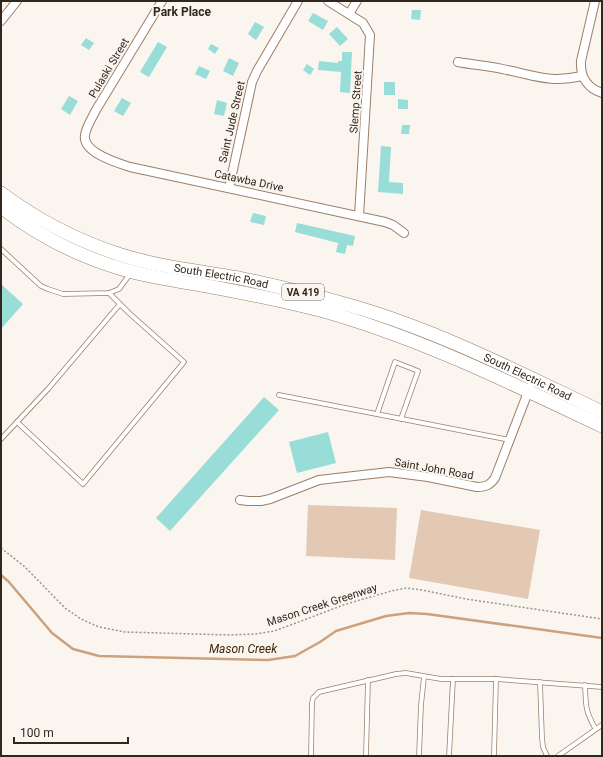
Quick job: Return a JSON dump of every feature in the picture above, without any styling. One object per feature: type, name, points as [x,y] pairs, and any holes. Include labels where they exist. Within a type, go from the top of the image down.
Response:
[{"type":"main road","name":"South Electric Road","points":[[1,193],[28,211],[68,233],[98,246],[137,259],[290,289],[354,306],[434,334],[531,385],[602,426]]},
{"type":"main road","name":"South Electric Road","points":[[1,207],[25,224],[67,248],[132,272],[256,295],[333,314],[417,342],[602,412]]},
{"type":"street","points":[[1,21],[17,1]]},
{"type":"street","name":"Pulaski Street","points":[[89,148],[84,137],[88,126],[96,110],[162,1]]},
{"type":"street","name":"Saint Jude Street","points":[[229,188],[252,82],[298,1]]},
{"type":"street","name":"Slemp Street","points":[[328,1],[364,23],[368,28],[370,37],[359,216]]},
{"type":"street","points":[[349,14],[357,1]]},
{"type":"street","points":[[595,1],[581,62],[582,76],[592,88],[602,92]]},
{"type":"street","points":[[458,62],[507,70],[547,79],[569,79],[582,76]]},
{"type":"street","name":"Catawba Drive","points":[[89,148],[114,162],[130,167],[385,222],[393,225],[404,233]]},
{"type":"street","name":"Saint John Road","points":[[240,500],[260,501],[270,499],[319,480],[389,472],[428,477],[477,487],[485,487],[495,478],[531,385]]},
{"type":"lane","points":[[1,249],[27,272],[33,280],[48,289],[63,294],[109,293],[118,289],[132,272],[137,259]]},
{"type":"lane","points":[[17,422],[83,484],[184,362],[109,293]]},
{"type":"lane","points":[[1,439],[48,389],[120,304]]},
{"type":"lane","points":[[377,414],[395,362],[418,371],[402,419]]},
{"type":"lane","points":[[279,395],[510,440]]},
{"type":"lane","points":[[311,756],[313,698],[319,692],[368,680],[406,673],[424,677],[496,679],[602,687]]},
{"type":"lane","points":[[419,756],[421,705],[424,677]]},
{"type":"lane","points":[[449,756],[453,679]]},
{"type":"lane","points":[[494,756],[496,679]]},
{"type":"lane","points":[[366,756],[368,680]]},
{"type":"lane","points":[[540,682],[542,738],[543,747],[547,756]]},
{"type":"lane","points":[[585,686],[586,708],[595,728]]},
{"type":"lane","points":[[558,756],[595,728],[602,725]]},
{"type":"path","name":"Mason Creek Greenway","points":[[1,548],[25,567],[65,608],[81,619],[99,627],[125,632],[230,635],[255,634],[274,631],[346,604],[407,588],[473,600],[602,619]]},
{"type":"shaded area","points":[[308,505],[397,508],[395,560],[306,556]]},
{"type":"shaded area","points":[[421,510],[540,530],[528,599],[409,578]]},
{"type":"building","points":[[412,10],[421,10],[420,20],[411,19]]},
{"type":"building","points":[[313,13],[328,21],[323,30],[308,21]]},
{"type":"building","points":[[255,22],[264,27],[256,40],[248,34]]},
{"type":"building","points":[[337,27],[348,39],[340,46],[329,34]]},
{"type":"building","points":[[86,38],[94,43],[89,50],[81,45]]},
{"type":"building","points":[[158,42],[167,47],[149,77],[140,72]]},
{"type":"building","points":[[211,44],[219,48],[215,54],[208,49]]},
{"type":"building","points":[[342,52],[352,52],[350,93],[340,92],[341,72],[318,70],[319,61],[338,63],[338,61],[342,61]]},
{"type":"building","points":[[229,58],[239,63],[233,76],[223,71]]},
{"type":"building","points":[[307,64],[314,69],[310,75],[303,70]]},
{"type":"building","points":[[199,66],[210,71],[206,79],[195,74]]},
{"type":"building","points":[[384,82],[395,82],[395,95],[384,95]]},
{"type":"building","points":[[69,96],[78,101],[70,115],[61,109]]},
{"type":"building","points":[[122,98],[131,103],[123,116],[114,111]]},
{"type":"building","points":[[398,99],[408,100],[408,109],[398,109]]},
{"type":"building","points":[[217,100],[227,103],[224,116],[214,114]]},
{"type":"building","points":[[402,125],[410,125],[409,134],[401,134]]},
{"type":"building","points":[[381,146],[391,147],[389,182],[403,183],[403,194],[378,192]]},
{"type":"building","points":[[253,213],[266,216],[264,225],[250,222]]},
{"type":"building","points":[[297,223],[355,236],[353,246],[347,245],[345,254],[336,252],[338,243],[295,232]]},
{"type":"building","points":[[1,284],[23,304],[1,329]]},
{"type":"building","points":[[264,397],[279,410],[170,531],[156,518]]},
{"type":"building","points":[[328,432],[336,463],[297,473],[289,442]]},
{"type":"waterway","name":"Mason Creek","points":[[1,575],[9,582],[52,633],[73,649],[99,656],[268,660],[295,656],[336,631],[386,616],[409,613],[427,614],[602,638]]},
{"type":"district","name":"Park Place","points":[[182,12]]}]
